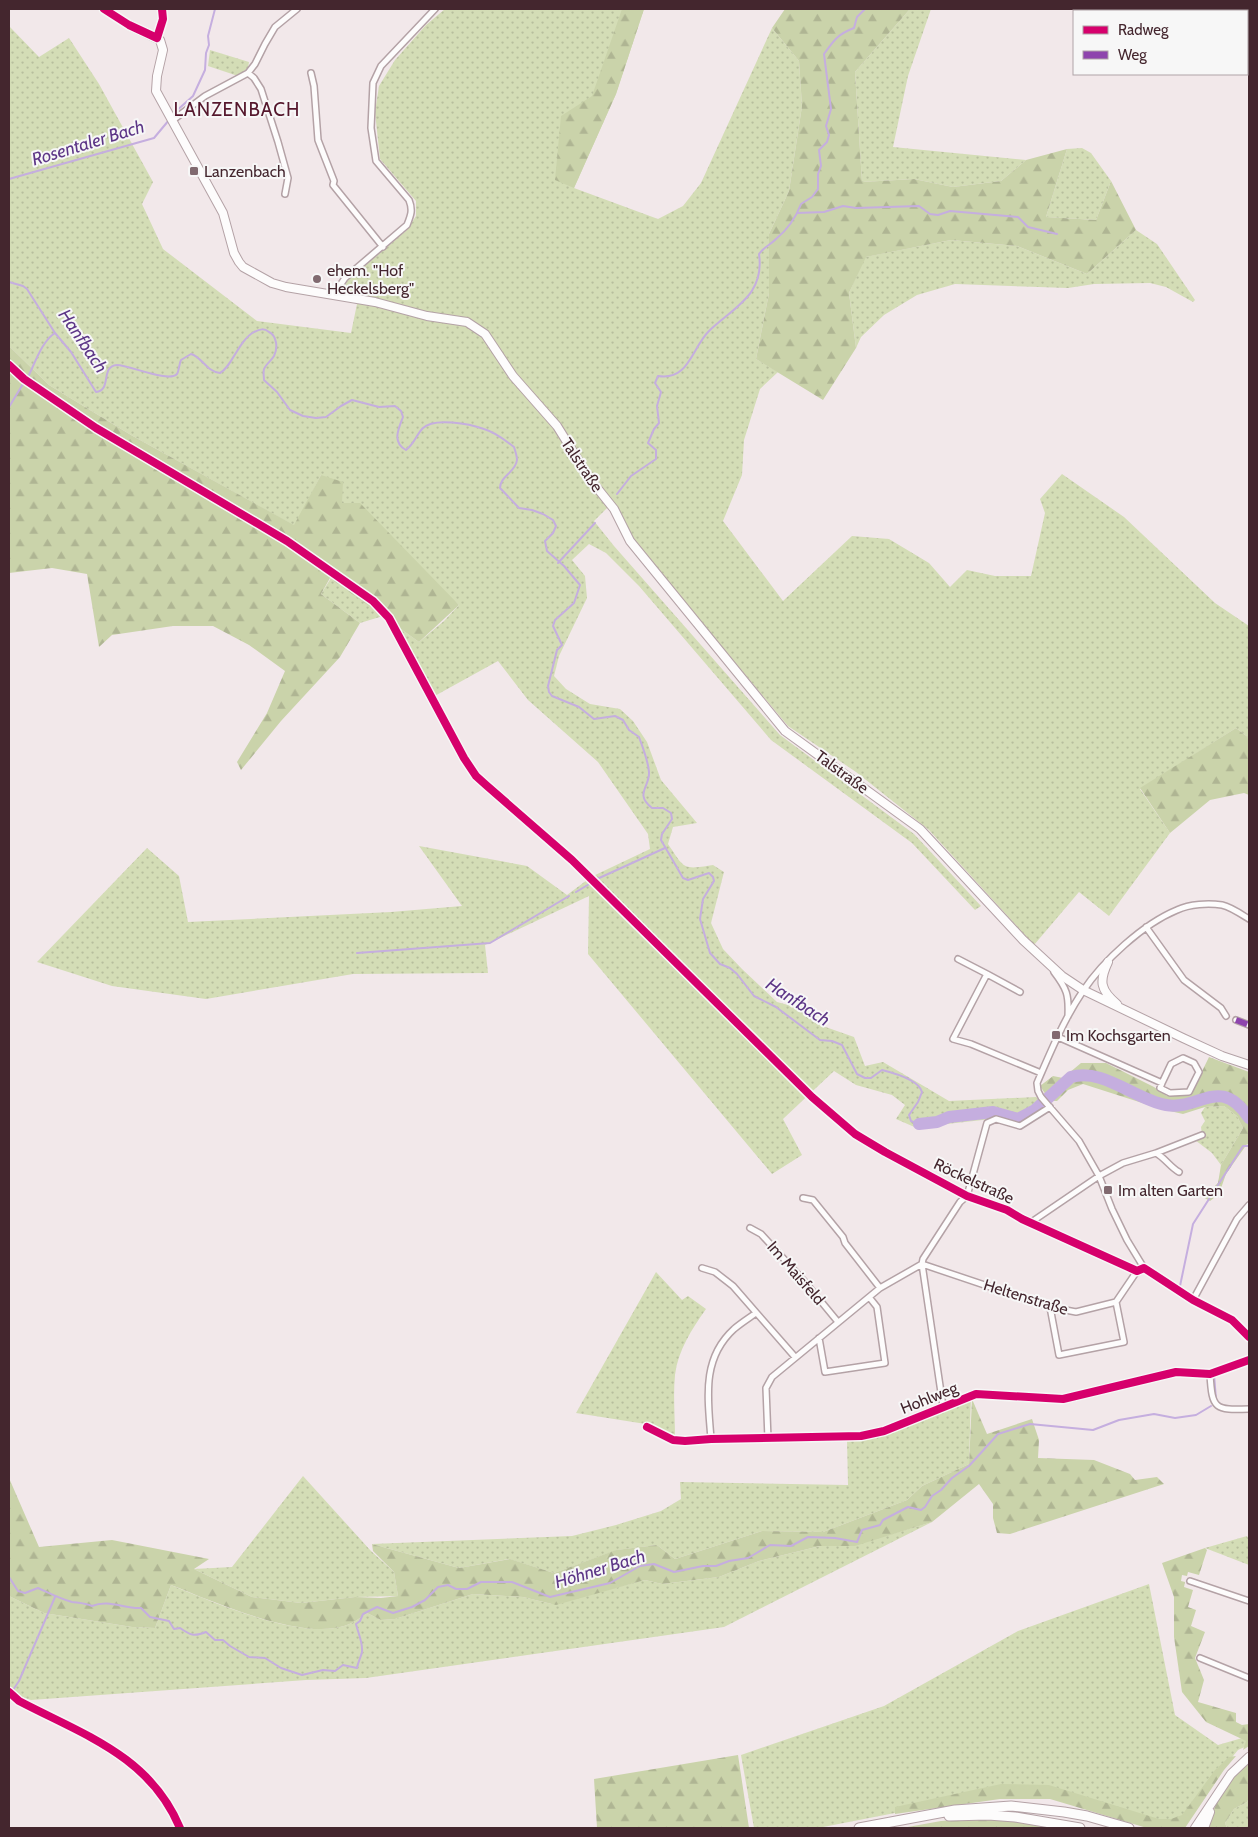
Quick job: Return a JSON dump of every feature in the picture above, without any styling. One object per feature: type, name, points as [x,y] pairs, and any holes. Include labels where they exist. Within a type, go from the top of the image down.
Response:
[{"type":"main road","points":[[104,9],[129,26],[157,38]]},
{"type":"main road","name":"Talstraße","points":[[157,38],[162,43],[163,50],[157,76],[156,91],[223,213],[234,253],[238,262],[243,267],[272,282],[300,290],[375,302],[427,316],[467,322],[486,334],[513,376],[556,426],[590,479],[614,510],[630,541],[785,731],[920,829],[1023,940],[1062,976],[1083,990],[1124,1010],[1206,1049],[1249,1065]]},
{"type":"main road","points":[[1108,962],[1101,976],[1103,987],[1111,999],[1124,1010]]},
{"type":"main road","points":[[1195,1828],[1231,1774],[1249,1757]]},
{"type":"main road","points":[[1204,1828],[1214,1800]]},
{"type":"main road","points":[[859,1828],[922,1818],[955,1810],[998,1806],[1021,1807],[1087,1816],[1129,1828]]},
{"type":"main road","points":[[922,1818],[988,1815],[1039,1820],[1080,1828]]},
{"type":"street","points":[[157,38],[163,19],[162,9]]},
{"type":"street","points":[[173,120],[204,96],[248,73],[275,27],[297,9]]},
{"type":"street","points":[[338,295],[339,287],[345,278],[407,224],[412,207],[409,200],[376,161],[371,128],[373,83],[381,66],[435,9]]},
{"type":"street","points":[[310,72],[314,86],[318,140],[334,181],[333,186],[382,246]]},
{"type":"street","points":[[248,73],[254,78],[261,90],[278,142],[288,178],[285,194]]},
{"type":"street","points":[[1249,919],[1224,905],[1197,904],[1178,909],[1146,927],[1108,962],[1083,990],[1058,1037],[1037,1083],[1041,1097],[1079,1140],[1099,1176],[1127,1240],[1144,1268],[1193,1300],[1232,1320],[1249,1337]]},
{"type":"street","points":[[1146,927],[1184,980],[1221,1008],[1226,1016]]},
{"type":"street","points":[[958,959],[1020,992]]},
{"type":"street","points":[[1043,959],[1067,991],[1069,999],[1068,1019]]},
{"type":"street","points":[[987,974],[953,1039],[971,1044],[1041,1073]]},
{"type":"street","points":[[1236,1020],[1249,1025]]},
{"type":"street","points":[[1058,1037],[1162,1083]]},
{"type":"street","points":[[1182,1058],[1194,1063],[1199,1072],[1189,1092],[1170,1093],[1160,1088],[1162,1083],[1171,1064],[1182,1058]]},
{"type":"street","name":"Röckelstraße","points":[[812,1097],[855,1134],[884,1152],[967,1196],[1007,1210],[1030,1223],[1137,1271]]},
{"type":"street","name":"Röckelstraße","points":[[967,1196],[988,1123],[996,1119],[1020,1126],[1049,1105]]},
{"type":"street","points":[[1030,1223],[1099,1176],[1123,1163],[1156,1153],[1202,1135]]},
{"type":"street","points":[[1156,1153],[1163,1157],[1173,1169],[1179,1172]]},
{"type":"street","points":[[943,1406],[922,1264],[923,1259],[960,1202],[967,1196]]},
{"type":"street","points":[[803,1198],[813,1200],[880,1288]]},
{"type":"street","points":[[1193,1300],[1237,1219],[1249,1205]]},
{"type":"street","name":"Im Maisfeld","points":[[750,1228],[761,1234],[805,1282],[838,1322]]},
{"type":"street","points":[[768,1438],[766,1388],[772,1377],[880,1288],[922,1264]]},
{"type":"street","name":"Heltenstraße","points":[[922,1264],[1050,1307],[1076,1312],[1116,1302]]},
{"type":"street","points":[[702,1268],[715,1272],[733,1286],[795,1357]]},
{"type":"street","points":[[1050,1307],[1059,1355],[1124,1342],[1116,1302],[1137,1271],[1144,1268]]},
{"type":"street","points":[[819,1338],[825,1372],[885,1363],[877,1307],[869,1297]]},
{"type":"street","points":[[711,1439],[707,1388],[713,1360],[721,1345],[734,1329],[756,1313]]},
{"type":"street","name":"Hohlweg","points":[[647,1427],[673,1440],[685,1441],[852,1437],[873,1434],[976,1394],[1063,1399],[1176,1372],[1210,1374],[1249,1360]]},
{"type":"street","points":[[1210,1374],[1211,1396],[1216,1405],[1225,1410],[1249,1409]]},
{"type":"street","points":[[1190,1580],[1249,1602]]},
{"type":"street","points":[[1200,1658],[1249,1678]]},
{"type":"green space","points":[[445,9],[644,9],[616,94],[574,188],[658,219],[683,206],[701,183],[772,28],[799,61],[802,106],[789,191],[769,234],[769,293],[756,359],[778,372],[760,389],[744,440],[742,475],[723,521],[783,601],[852,536],[889,539],[929,563],[950,587],[967,570],[995,576],[1031,576],[1045,513],[1040,499],[1062,474],[1124,517],[1215,603],[1249,626],[1249,738],[1236,728],[1140,789],[1170,833],[1109,916],[1079,892],[1034,945],[929,830],[856,772],[788,726],[635,543],[621,513],[612,503],[594,521],[780,735],[914,834],[981,906],[975,910],[912,843],[771,740],[639,586],[606,553],[589,544],[572,560],[585,576],[587,598],[559,656],[554,676],[566,689],[590,704],[620,709],[633,721],[647,742],[661,780],[697,823],[673,827],[668,844],[685,866],[713,865],[724,872],[711,923],[723,949],[777,1002],[788,1005],[798,1001],[817,1024],[854,1037],[865,1066],[883,1062],[949,1101],[1036,1097],[1043,1105],[1024,1120],[1000,1118],[919,1129],[896,1119],[905,1105],[892,1095],[856,1085],[834,1071],[783,1119],[802,1155],[772,1174],[588,954],[589,896],[485,945],[488,973],[353,974],[206,999],[112,986],[37,962],[147,848],[179,876],[188,922],[391,912],[462,906],[419,846],[527,866],[567,895],[591,877],[650,849],[648,834],[598,762],[528,700],[498,661],[431,698],[383,616],[360,623],[321,594],[331,578],[419,642],[444,621],[459,605],[342,503],[321,475],[295,526],[131,435],[49,385],[9,346],[9,26],[39,57],[69,38],[99,84],[153,182],[142,204],[163,249],[257,321],[351,333],[357,304],[344,288],[347,281],[407,230],[416,216],[416,201],[380,159],[375,112],[379,86],[395,60],[426,25]]},
{"type":"green space","points":[[622,9],[644,9],[616,94],[574,188],[555,180],[561,116],[592,96]]},
{"type":"green space","points":[[785,9],[910,9],[855,72],[862,182],[914,179],[953,187],[1001,181],[1026,160],[1067,149],[1046,217],[1096,220],[1111,181],[1136,230],[1087,274],[1017,246],[951,240],[866,257],[849,293],[856,348],[823,400],[756,359],[769,293],[769,234],[789,191],[802,106],[799,61],[772,28]]},
{"type":"green space","points":[[910,9],[931,9],[908,76],[893,147],[1026,160],[1001,181],[953,187],[914,179],[862,182],[855,72]]},
{"type":"green space","points":[[210,50],[249,62],[248,68],[238,76],[208,66]]},
{"type":"green space","points":[[1082,148],[1091,153],[1111,181],[1096,220],[1046,217],[1067,149]]},
{"type":"green space","points":[[1136,230],[1157,244],[1195,300],[1193,302],[1166,287],[1150,283],[1094,284],[1068,288],[955,284],[917,295],[884,315],[861,337],[856,348],[849,293],[865,257],[951,240],[1017,246],[1087,274]]},
{"type":"green space","points":[[9,346],[49,385],[131,435],[294,525],[321,475],[343,482],[342,503],[360,503],[459,605],[419,642],[330,578],[321,594],[360,623],[340,657],[281,721],[241,770],[237,762],[267,713],[285,671],[249,645],[213,626],[173,626],[112,635],[99,647],[87,574],[52,568],[9,573]]},
{"type":"green space","points":[[1236,728],[1249,738],[1249,795],[1244,793],[1210,800],[1170,833],[1140,788]]},
{"type":"green space","points":[[1209,1057],[1249,1072],[1249,1145],[1247,1144],[1226,1174],[1219,1194],[1210,1201],[1203,1197],[1218,1183],[1221,1165],[1243,1128],[1237,1116],[1224,1106],[1205,1107],[1183,1114],[1161,1109],[1083,1084],[1068,1090],[1057,1101],[1050,1101],[1040,1086],[1053,1076],[1063,1078],[1081,1063],[1106,1063],[1154,1087],[1167,1096],[1190,1096]]},
{"type":"green space","points":[[1224,1106],[1237,1116],[1243,1128],[1221,1165],[1212,1153],[1195,1140],[1202,1135],[1201,1127],[1205,1121],[1201,1113],[1205,1107]]},
{"type":"green space","points":[[656,1272],[682,1300],[688,1296],[706,1309],[686,1340],[679,1357],[674,1390],[675,1437],[652,1425],[576,1413]]},
{"type":"green space","points":[[971,1396],[969,1464],[922,1486],[907,1500],[823,1532],[762,1531],[675,1559],[657,1545],[617,1550],[554,1573],[509,1559],[459,1568],[372,1544],[572,1536],[661,1511],[681,1499],[680,1482],[848,1485],[847,1439],[862,1438]]},
{"type":"green space","points":[[972,1399],[987,1434],[1032,1419],[1039,1440],[1038,1458],[1094,1460],[1130,1474],[1135,1480],[1157,1477],[1164,1484],[1010,1534],[997,1533],[993,1518],[993,1504],[979,1484],[932,1522],[855,1546],[820,1546],[759,1561],[719,1577],[662,1584],[645,1580],[556,1605],[523,1597],[473,1594],[395,1619],[381,1620],[367,1613],[347,1625],[326,1629],[281,1624],[210,1601],[171,1585],[155,1628],[132,1627],[44,1613],[9,1596],[9,1478],[39,1547],[112,1540],[209,1559],[194,1569],[252,1597],[301,1603],[355,1597],[381,1598],[398,1596],[394,1572],[373,1551],[372,1544],[459,1568],[510,1559],[554,1573],[616,1550],[657,1545],[675,1559],[762,1531],[823,1532],[907,1500],[922,1486],[969,1464]]},
{"type":"green space","points":[[303,1476],[371,1551],[394,1572],[398,1596],[355,1597],[301,1603],[252,1597],[194,1569],[232,1567]]},
{"type":"green space","points":[[932,1522],[724,1627],[366,1678],[306,1680],[31,1700],[9,1693],[9,1596],[44,1613],[132,1627],[155,1628],[171,1585],[209,1601],[256,1617],[304,1628],[325,1629],[347,1625],[367,1613],[381,1620],[395,1619],[473,1594],[523,1597],[552,1604],[645,1580],[662,1584],[719,1577],[759,1561],[820,1546],[855,1545]]},
{"type":"green space","points":[[1247,1536],[1249,1540],[1249,1565],[1205,1548]]},
{"type":"green space","points":[[1205,1548],[1207,1550],[1199,1575],[1188,1572],[1187,1576],[1182,1575],[1181,1581],[1185,1582],[1184,1587],[1193,1590],[1188,1607],[1196,1610],[1191,1626],[1205,1632],[1195,1658],[1204,1680],[1198,1702],[1236,1713],[1236,1722],[1242,1725],[1249,1724],[1249,1746],[1243,1750],[1246,1741],[1206,1722],[1182,1692],[1174,1637],[1174,1597],[1162,1563]]},
{"type":"green space","points":[[1149,1584],[1175,1715],[1218,1745],[1249,1736],[1249,1745],[1238,1750],[1174,1828],[1023,1788],[818,1828],[754,1828],[741,1755],[884,1706],[1018,1631]]},
{"type":"green space","points":[[738,1755],[749,1828],[597,1828],[594,1779]]},
{"type":"green space","points":[[1236,1756],[1224,1770],[1185,1828],[1147,1828],[1050,1799],[1000,1799],[895,1814],[895,1807],[1001,1784],[1049,1785],[1159,1819],[1171,1819],[1182,1815],[1215,1770],[1229,1757]]},
{"type":"green space","points":[[1249,1763],[1249,1798],[1247,1802],[1234,1809],[1225,1823],[1227,1828],[1208,1828],[1210,1819],[1223,1792],[1235,1776]]},
{"type":"green space","points":[[1249,1798],[1249,1828],[1227,1828],[1225,1823],[1234,1809],[1247,1802]]},
{"type":"green space","points":[[980,1818],[1048,1828],[902,1828],[941,1821]]},
{"type":"waterway","name":"Rosentaler Bach","points":[[174,113],[193,96],[205,70],[206,53],[209,45],[208,36],[215,9]]},
{"type":"waterway","points":[[617,494],[631,476],[656,459],[656,450],[648,443],[659,423],[657,406],[661,392],[655,383],[658,376],[677,374],[683,369],[709,331],[746,299],[757,280],[760,268],[759,254],[784,232],[801,204],[812,197],[818,189],[818,174],[821,166],[819,150],[827,142],[829,135],[826,126],[831,109],[824,54],[837,38],[854,28],[857,17],[865,9]]},
{"type":"waterway","name":"Rosentaler Bach","points":[[9,179],[154,138],[169,120]]},
{"type":"waterway","points":[[797,213],[824,212],[843,206],[856,208],[919,206],[930,214],[938,215],[950,211],[1018,217],[1028,227],[1057,234]]},
{"type":"waterway","name":"Hanfbach","points":[[9,282],[27,289],[96,392],[104,388],[109,370],[112,366],[117,365],[158,375],[173,376],[177,374],[181,360],[191,354],[215,372],[220,373],[228,365],[248,336],[264,329],[274,336],[276,346],[274,356],[264,369],[264,380],[277,392],[290,410],[303,416],[316,418],[326,417],[352,400],[379,407],[395,406],[401,411],[403,417],[397,435],[399,443],[406,450],[423,428],[443,422],[488,430],[500,436],[514,447],[517,458],[516,464],[503,480],[500,488],[519,508],[532,510],[553,520],[556,526],[553,533],[545,541],[547,551],[564,566],[580,585],[574,603],[555,620],[553,626],[562,645],[557,650],[548,686],[549,692],[552,696],[579,707],[594,719],[615,716],[623,720],[629,730],[639,737],[649,772],[643,794],[644,799],[652,808],[663,808],[671,813],[672,819],[662,834],[661,840],[683,878],[688,880],[709,873],[713,877],[714,881],[703,899],[700,919],[710,953],[720,964],[730,968],[737,974],[754,996],[776,1007],[820,1040],[832,1041],[842,1045],[857,1074],[865,1078],[871,1078],[882,1070],[916,1084],[922,1092],[909,1115],[911,1121],[919,1124]]},
{"type":"waterway","points":[[28,377],[46,341],[55,333]]},
{"type":"waterway","points":[[9,407],[23,384]]},
{"type":"waterway","points":[[558,563],[595,523]]},
{"type":"waterway","points":[[597,879],[665,848]]},
{"type":"waterway","points":[[576,892],[591,883]]},
{"type":"waterway","points":[[357,953],[490,943],[569,896]]},
{"type":"waterway","name":"Hanfbach","points":[[919,1124],[937,1122],[949,1117],[993,1112],[1018,1119],[1035,1110],[1071,1077],[1083,1075],[1107,1080],[1143,1097],[1166,1105],[1189,1103],[1209,1097],[1229,1098],[1239,1105],[1249,1118]]},
{"type":"waterway","name":"Höhner Bach","points":[[1180,1286],[1193,1224],[1243,1146],[1249,1146]]},
{"type":"waterway","name":"Höhner Bach","points":[[1216,1399],[1214,1375],[1249,1363]]},
{"type":"waterway","name":"Höhner Bach","points":[[9,1577],[18,1591],[25,1593],[38,1588],[68,1601],[92,1606],[110,1604],[141,1608],[150,1617],[169,1621],[174,1629],[180,1628],[189,1634],[195,1635],[206,1632],[215,1640],[223,1640],[249,1657],[265,1658],[281,1668],[302,1675],[323,1670],[335,1671],[343,1665],[357,1668],[362,1648],[356,1624],[360,1621],[363,1614],[377,1607],[393,1613],[412,1607],[425,1600],[438,1587],[448,1585],[456,1589],[467,1589],[481,1582],[512,1582],[550,1597],[610,1583],[640,1566],[654,1564],[674,1572],[703,1566],[716,1566],[729,1561],[748,1558],[770,1545],[791,1546],[808,1537],[835,1538],[857,1542],[862,1530],[880,1525],[883,1520],[908,1507],[921,1510],[925,1507],[932,1496],[969,1466],[998,1434],[1030,1424],[1093,1430],[1119,1420],[1154,1414],[1175,1418],[1196,1415],[1211,1406]]},
{"type":"waterway","points":[[13,1690],[19,1681],[55,1597]]},
{"type":"marked path","points":[[1236,1020],[1249,1025]]},
{"type":"cycle path","points":[[104,9],[129,25],[157,38],[163,19],[162,9]]},
{"type":"cycle path","points":[[9,365],[24,379],[96,428],[287,541],[373,601],[389,618],[464,758],[476,776],[572,860],[812,1097],[855,1134],[967,1196],[1007,1210],[1022,1219],[1137,1271],[1144,1268],[1193,1300],[1232,1320],[1249,1337]]},
{"type":"cycle path","points":[[647,1427],[673,1440],[685,1441],[861,1436],[884,1431],[976,1394],[1063,1399],[1176,1372],[1210,1374],[1249,1360]]},
{"type":"cycle path","points":[[9,1692],[19,1701],[91,1737],[133,1765],[167,1803],[180,1828]]},
{"type":"place","name":"Lanzenbach","points":[[194,171]]},
{"type":"place","name":"ehem. \"Hof Heckelsberg\"","points":[[317,279]]},
{"type":"place","name":"Im Kochsgarten","points":[[1056,1035]]},
{"type":"place","name":"Im alten Garten","points":[[1108,1190]]},
{"type":"district","name":"LANZENBACH","points":[[237,109]]}]
